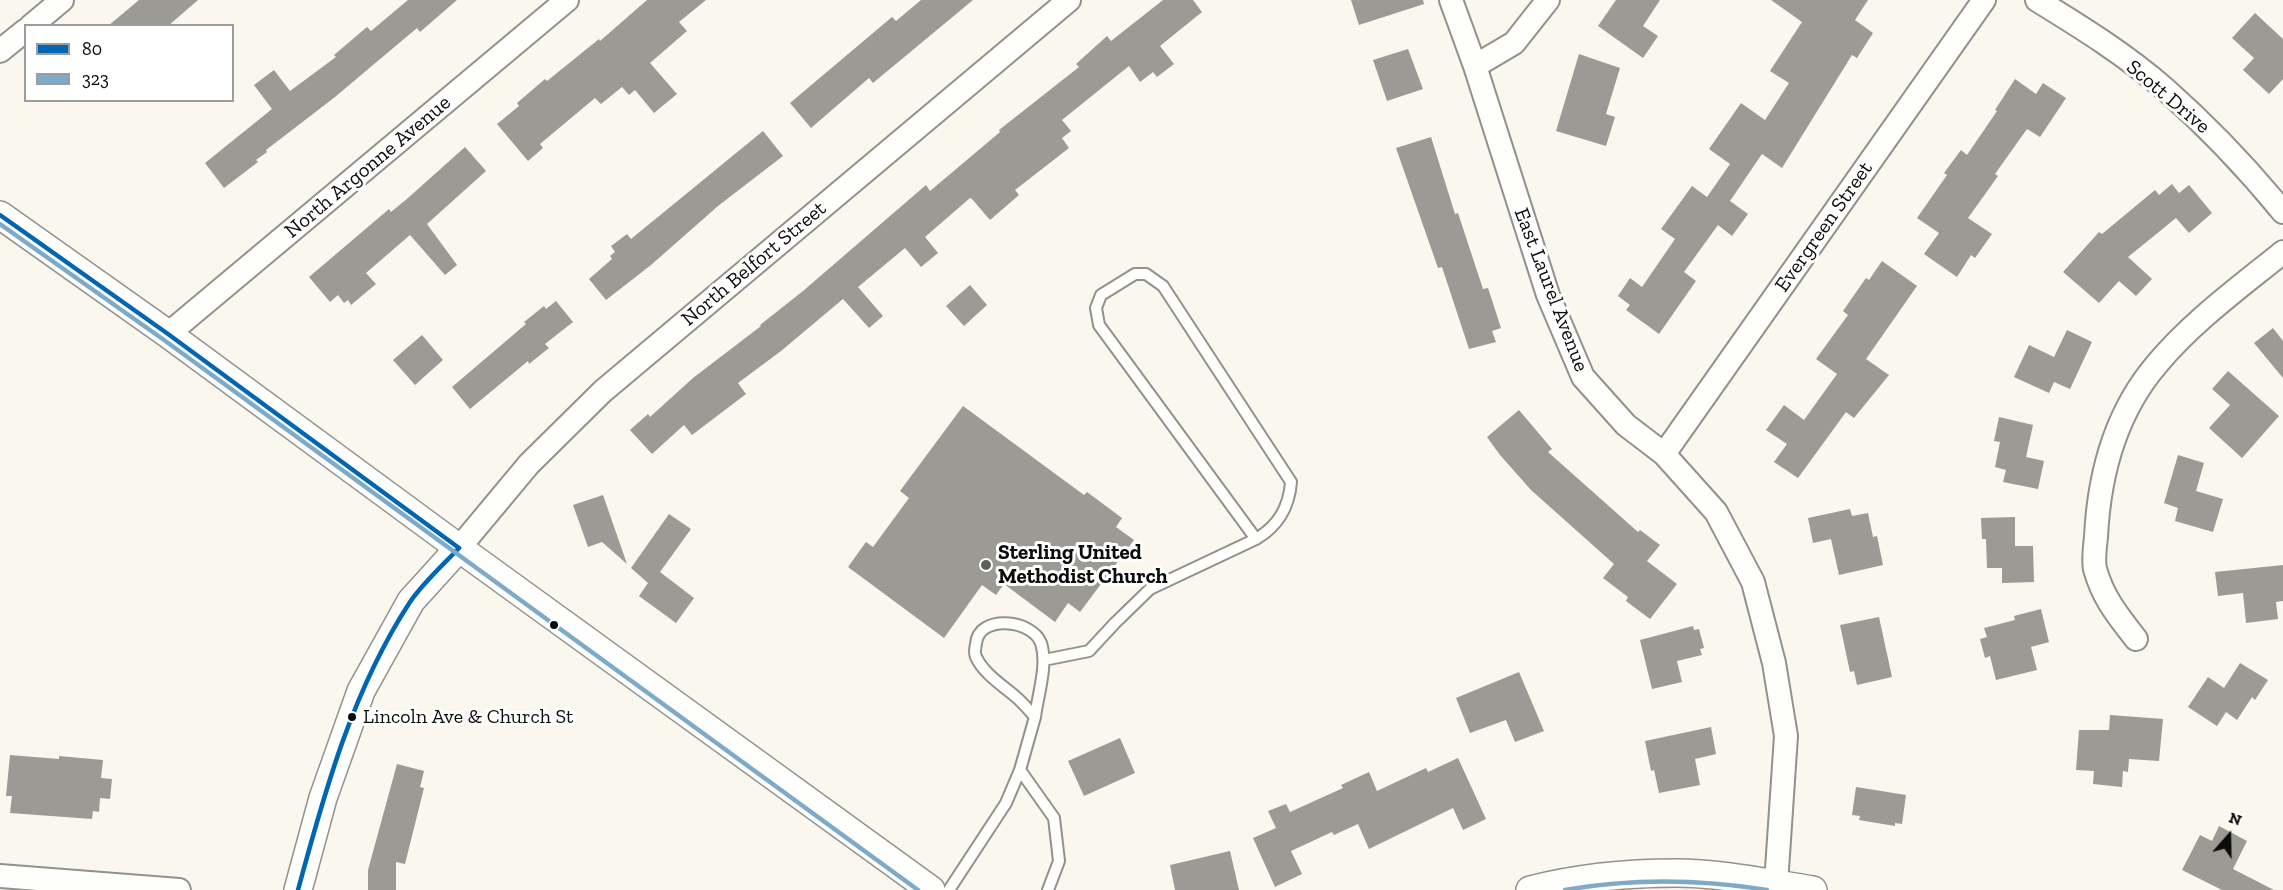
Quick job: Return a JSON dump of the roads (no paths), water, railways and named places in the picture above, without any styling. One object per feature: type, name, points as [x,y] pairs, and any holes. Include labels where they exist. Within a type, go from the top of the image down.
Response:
[{"type":"street","points":[[34,24],[62,0]]},
{"type":"street","name":"North Argonne Avenue","points":[[168,334],[567,0]]},
{"type":"street","name":"North Belfort Street","points":[[459,549],[529,464],[603,391],[1069,0]]},
{"type":"street","name":"East Laurel Avenue","points":[[1451,0],[1475,66],[1548,295],[1582,377],[1626,425],[1664,454],[1716,512],[1753,582],[1774,663],[1786,736],[1776,884]]},
{"type":"street","points":[[1475,66],[1514,43],[1548,0]]},
{"type":"street","name":"Evergreen Street","points":[[1664,454],[1984,0]]},
{"type":"street","name":"Scott Drive","points":[[2037,0],[2084,29],[2164,88],[2225,146],[2283,212]]},
{"type":"street","points":[[0,51],[24,32]]},
{"type":"street","points":[[0,214],[931,890]]},
{"type":"street","points":[[2136,639],[2110,606],[2095,567],[2097,509],[2108,453],[2128,406],[2156,365],[2197,323],[2283,252]]},
{"type":"street","points":[[298,890],[323,798],[361,691],[411,601],[459,549]]},
{"type":"street","points":[[1530,890],[1564,882],[1677,873],[1813,890]]},
{"type":"street","points":[[0,876],[179,890]]},
{"type":"lane","points":[[1044,660],[1089,651],[1150,589],[1256,539],[1269,531],[1283,513],[1290,493],[1291,482],[1163,286],[1146,274],[1135,274],[1101,295],[1096,308],[1100,325],[1256,539]]},
{"type":"lane","points":[[949,890],[1006,803],[1020,770],[1035,717],[1044,660],[1040,641],[1029,629],[1016,625],[999,624],[986,627],[976,639],[975,655],[983,668],[1035,717]]},
{"type":"lane","points":[[1020,770],[1054,818],[1059,861],[1048,890]]},
{"type":"place","name":"Sterling United Methodist Church","points":[[986,565]]},
{"type":"place","name":"Lincoln Ave & Church St","points":[[352,717]]}]
